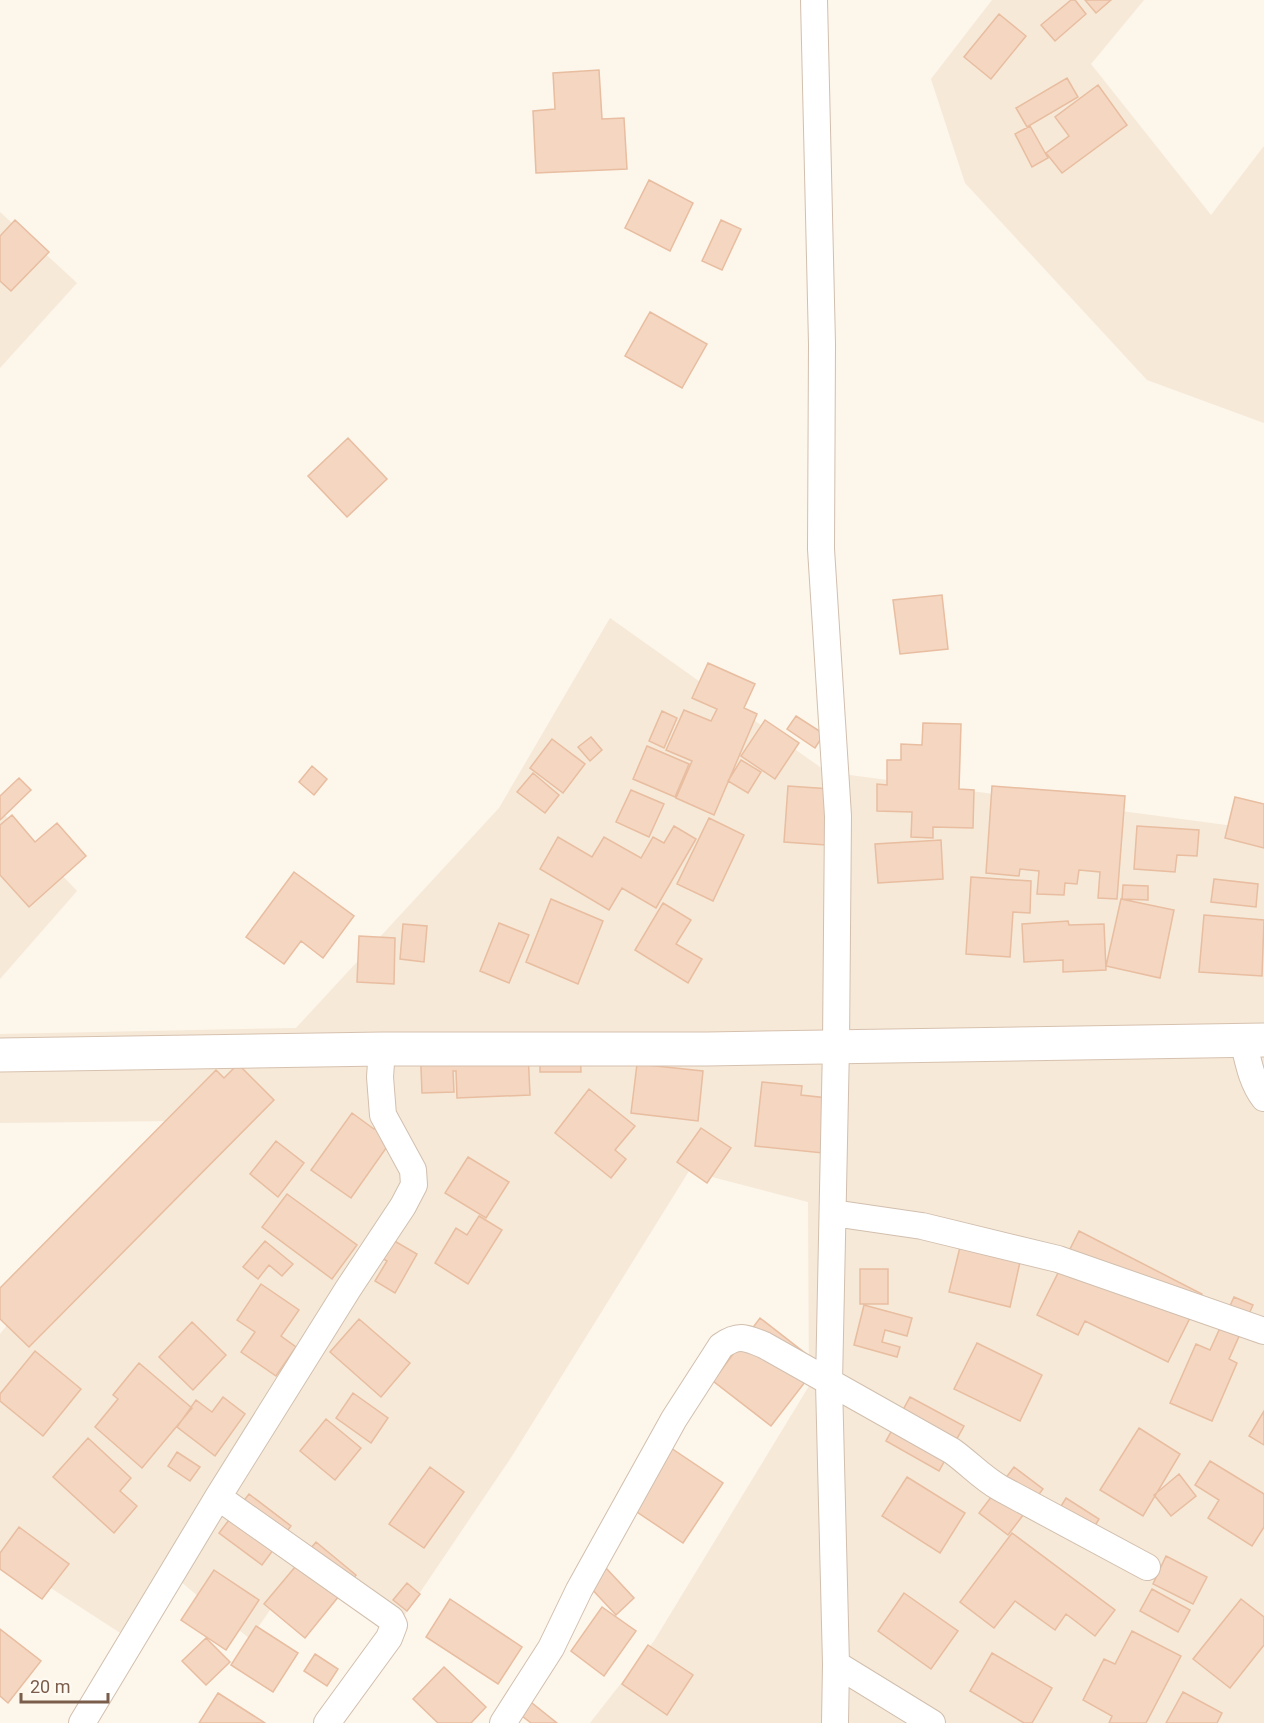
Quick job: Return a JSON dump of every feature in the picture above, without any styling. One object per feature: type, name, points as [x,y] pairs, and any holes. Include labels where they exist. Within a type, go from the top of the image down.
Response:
[{"type":"main road","points":[[0,1055],[382,1049],[707,1049],[1254,1040]]},
{"type":"street","points":[[814,0],[822,344],[821,549],[838,816],[830,1383],[836,1664],[835,1723]]},
{"type":"street","points":[[1254,1040],[1249,1065],[1257,1088],[1264,1098]]},
{"type":"street","points":[[82,1723],[218,1497],[348,1289],[403,1206],[414,1185],[413,1170],[383,1115],[380,1093],[382,1049]]},
{"type":"street","points":[[833,1213],[922,1226],[1058,1259],[1264,1331]]},
{"type":"street","points":[[503,1723],[551,1648],[579,1590],[674,1419],[721,1346],[732,1338],[747,1337],[764,1345],[952,1451],[969,1463],[983,1479],[1147,1567]]},
{"type":"street","points":[[218,1497],[391,1619],[394,1625],[389,1638],[327,1723]]},
{"type":"street","points":[[836,1664],[932,1723]]},
{"type":"shaded area","points":[[992,0],[1144,0],[1091,64],[1211,215],[1264,146],[1264,423],[1147,380],[965,183],[931,79]]},
{"type":"shaded area","points":[[0,212],[77,283],[0,368]]},
{"type":"shaded area","points":[[610,618],[827,772],[1264,830],[1264,1723],[590,1723],[654,1641],[809,1386],[808,1202],[689,1171],[512,1456],[392,1634],[301,1565],[250,1639],[175,1577],[128,1638],[0,1555],[0,1334],[173,1121],[0,1123],[0,1034],[296,1028],[499,808]]},
{"type":"shaded area","points":[[4,814],[77,891],[0,979],[0,819]]},
{"type":"building","points":[[1071,0],[1075,0],[1086,14],[1055,41],[1041,25]]},
{"type":"building","points":[[1085,0],[1111,0],[1096,13]]},
{"type":"building","points":[[999,14],[1026,36],[991,79],[964,57]]},
{"type":"building","points":[[599,70],[602,119],[624,118],[627,169],[536,173],[533,111],[555,109],[553,73]]},
{"type":"building","points":[[1067,78],[1078,97],[1027,127],[1016,108]]},
{"type":"building","points":[[1098,85],[1127,125],[1062,173],[1046,153],[1069,136],[1055,117]]},
{"type":"building","points":[[1030,126],[1048,158],[1032,167],[1015,134]]},
{"type":"building","points":[[649,180],[693,203],[670,251],[625,228]]},
{"type":"building","points":[[15,220],[49,252],[11,291],[0,281],[0,236]]},
{"type":"building","points":[[721,220],[741,229],[722,270],[702,261]]},
{"type":"building","points":[[650,312],[707,344],[682,388],[625,356]]},
{"type":"building","points":[[348,438],[387,479],[347,517],[308,476]]},
{"type":"building","points":[[942,595],[948,649],[900,654],[893,600]]},
{"type":"building","points":[[708,663],[755,684],[744,708],[757,714],[714,815],[676,798],[692,761],[666,750],[684,710],[711,721],[717,709],[692,698]]},
{"type":"building","points":[[662,711],[677,718],[664,748],[649,741]]},
{"type":"building","points":[[796,716],[824,734],[815,748],[787,729]]},
{"type":"building","points":[[765,720],[799,743],[775,779],[741,756]]},
{"type":"building","points":[[923,723],[961,724],[959,789],[974,790],[973,828],[933,827],[933,838],[911,837],[912,812],[877,811],[877,784],[887,785],[887,760],[901,760],[901,744],[922,745]]},
{"type":"building","points":[[591,737],[602,750],[590,761],[578,747]]},
{"type":"building","points":[[552,739],[585,764],[563,793],[530,768]]},
{"type":"building","points":[[647,746],[689,764],[675,797],[633,779]]},
{"type":"building","points":[[741,760],[761,772],[748,793],[728,781]]},
{"type":"building","points":[[312,766],[327,779],[314,795],[299,782]]},
{"type":"building","points":[[533,773],[559,795],[545,813],[517,792]]},
{"type":"building","points":[[19,778],[31,790],[0,820],[0,796]]},
{"type":"building","points":[[788,786],[831,789],[826,845],[784,842]]},
{"type":"building","points":[[992,786],[1125,796],[1117,899],[1098,898],[1100,872],[1079,870],[1077,884],[1065,883],[1064,895],[1037,894],[1039,871],[1020,869],[1019,876],[986,873]]},
{"type":"building","points":[[631,790],[664,804],[649,837],[616,822]]},
{"type":"building","points":[[1235,797],[1264,804],[1264,848],[1225,838]]},
{"type":"building","points":[[12,815],[35,842],[57,823],[86,856],[29,907],[0,875],[0,825]]},
{"type":"building","points":[[709,818],[744,835],[713,901],[677,884]]},
{"type":"building","points":[[674,826],[696,839],[656,908],[622,888],[609,910],[540,869],[558,837],[592,857],[604,837],[641,858],[653,837],[664,843]]},
{"type":"building","points":[[1137,826],[1199,830],[1197,856],[1177,855],[1175,872],[1134,869]]},
{"type":"building","points":[[941,840],[943,879],[878,883],[875,844]]},
{"type":"building","points":[[294,872],[354,916],[323,958],[301,941],[284,964],[246,937]]},
{"type":"building","points":[[971,877],[1031,881],[1030,913],[1013,912],[1010,957],[966,954]]},
{"type":"building","points":[[1214,879],[1258,884],[1256,907],[1211,902]]},
{"type":"building","points":[[1123,885],[1148,886],[1148,900],[1122,899]]},
{"type":"building","points":[[551,899],[603,921],[578,984],[526,962]]},
{"type":"building","points":[[1121,899],[1174,910],[1160,978],[1106,966]]},
{"type":"building","points":[[663,903],[691,920],[676,944],[702,959],[688,983],[635,950]]},
{"type":"building","points":[[1204,915],[1264,920],[1262,976],[1199,972]]},
{"type":"building","points":[[1068,921],[1069,925],[1104,924],[1106,970],[1063,972],[1063,960],[1024,962],[1022,924]]},
{"type":"building","points":[[499,923],[529,935],[509,983],[480,971]]},
{"type":"building","points":[[403,924],[427,926],[424,962],[400,959]]},
{"type":"building","points":[[359,936],[395,938],[394,984],[357,982]]},
{"type":"building","points":[[420,1044],[528,1052],[530,1095],[457,1098],[456,1071],[453,1071],[454,1092],[422,1093]]},
{"type":"building","points":[[540,1049],[580,1049],[581,1072],[540,1072]]},
{"type":"building","points":[[238,1064],[274,1100],[29,1347],[0,1319],[0,1288],[216,1070],[224,1078]]},
{"type":"building","points":[[637,1064],[703,1071],[698,1121],[631,1113]]},
{"type":"building","points":[[762,1082],[802,1086],[801,1095],[828,1098],[823,1153],[755,1146]]},
{"type":"building","points":[[589,1089],[635,1126],[615,1150],[626,1159],[611,1178],[555,1133]]},
{"type":"building","points":[[352,1113],[374,1129],[379,1122],[396,1134],[351,1198],[311,1170]]},
{"type":"building","points":[[701,1128],[731,1148],[707,1183],[677,1162]]},
{"type":"building","points":[[276,1141],[304,1163],[278,1197],[250,1174]]},
{"type":"building","points":[[468,1157],[509,1182],[486,1218],[445,1193]]},
{"type":"building","points":[[287,1194],[357,1245],[332,1279],[262,1227]]},
{"type":"building","points":[[479,1216],[502,1230],[468,1284],[435,1263],[456,1228],[467,1235]]},
{"type":"building","points":[[1079,1231],[1202,1294],[1168,1362],[1085,1321],[1078,1335],[1037,1315]]},
{"type":"building","points":[[391,1239],[417,1254],[395,1293],[375,1281],[387,1261],[380,1257]]},
{"type":"building","points":[[962,1239],[1022,1253],[1010,1307],[949,1292]]},
{"type":"building","points":[[265,1241],[293,1264],[282,1276],[269,1265],[258,1279],[243,1267]]},
{"type":"building","points":[[860,1269],[888,1269],[888,1304],[860,1304]]},
{"type":"building","points":[[261,1284],[299,1310],[281,1336],[296,1347],[276,1376],[241,1352],[255,1332],[237,1320]]},
{"type":"building","points":[[1234,1297],[1253,1305],[1229,1359],[1237,1363],[1212,1421],[1170,1403],[1196,1344],[1210,1350]]},
{"type":"building","points":[[864,1305],[912,1318],[907,1336],[885,1330],[882,1342],[900,1347],[897,1357],[854,1345]]},
{"type":"building","points":[[760,1318],[819,1364],[771,1426],[713,1381]]},
{"type":"building","points":[[359,1319],[410,1363],[381,1397],[330,1352]]},
{"type":"building","points":[[192,1322],[226,1355],[193,1390],[159,1357]]},
{"type":"building","points":[[977,1343],[1042,1375],[1020,1421],[954,1389]]},
{"type":"building","points":[[35,1351],[81,1389],[43,1436],[0,1401],[0,1394]]},
{"type":"building","points":[[139,1363],[192,1408],[142,1468],[95,1427],[118,1399],[113,1395]]},
{"type":"building","points":[[353,1393],[388,1418],[371,1443],[336,1418]]},
{"type":"building","points":[[223,1397],[245,1414],[215,1456],[177,1427],[196,1400],[212,1412]]},
{"type":"building","points":[[910,1397],[964,1426],[939,1471],[886,1441]]},
{"type":"building","points":[[1264,1411],[1264,1445],[1249,1436]]},
{"type":"building","points":[[326,1419],[361,1448],[335,1480],[300,1451]]},
{"type":"building","points":[[1139,1428],[1180,1454],[1143,1516],[1100,1490]]},
{"type":"building","points":[[88,1438],[131,1478],[120,1491],[137,1506],[114,1533],[53,1477]]},
{"type":"building","points":[[671,1448],[723,1483],[683,1543],[631,1508]]},
{"type":"building","points":[[177,1452],[200,1467],[190,1481],[168,1466]]},
{"type":"building","points":[[1210,1461],[1264,1494],[1264,1527],[1252,1546],[1208,1518],[1219,1500],[1195,1485]]},
{"type":"building","points":[[430,1467],[464,1492],[424,1548],[389,1524]]},
{"type":"building","points":[[1014,1467],[1043,1489],[1008,1535],[979,1513]]},
{"type":"building","points":[[1179,1474],[1196,1496],[1171,1516],[1154,1495]]},
{"type":"building","points":[[907,1477],[965,1513],[940,1553],[882,1516]]},
{"type":"building","points":[[249,1494],[291,1526],[262,1565],[219,1533]]},
{"type":"building","points":[[1066,1498],[1099,1519],[1085,1543],[1051,1522]]},
{"type":"building","points":[[19,1527],[69,1564],[42,1599],[0,1569],[0,1553]]},
{"type":"building","points":[[1012,1533],[1115,1610],[1095,1636],[1066,1614],[1055,1630],[1015,1601],[994,1628],[960,1602]]},
{"type":"building","points":[[316,1542],[356,1575],[305,1638],[264,1604]]},
{"type":"building","points":[[1166,1556],[1207,1577],[1193,1604],[1153,1584]]},
{"type":"building","points":[[606,1568],[634,1598],[616,1615],[588,1585]]},
{"type":"building","points":[[214,1570],[259,1600],[226,1650],[181,1620]]},
{"type":"building","points":[[407,1583],[420,1594],[407,1611],[393,1600]]},
{"type":"building","points":[[1152,1589],[1190,1610],[1178,1632],[1140,1611]]},
{"type":"building","points":[[904,1593],[958,1631],[931,1669],[878,1631]]},
{"type":"building","points":[[450,1599],[522,1647],[498,1684],[426,1637]]},
{"type":"building","points":[[1241,1599],[1264,1617],[1264,1645],[1230,1688],[1193,1659]]},
{"type":"building","points":[[602,1607],[636,1631],[604,1676],[571,1651]]},
{"type":"building","points":[[256,1626],[298,1653],[273,1692],[231,1665]]},
{"type":"building","points":[[0,1629],[41,1661],[8,1703],[0,1696]]},
{"type":"building","points":[[1132,1631],[1181,1656],[1146,1723],[1109,1723],[1112,1716],[1083,1700],[1104,1659],[1115,1664]]},
{"type":"building","points":[[206,1638],[230,1662],[206,1685],[182,1661]]},
{"type":"building","points":[[648,1645],[693,1675],[667,1715],[622,1684]]},
{"type":"building","points":[[992,1653],[1052,1688],[1032,1723],[1024,1723],[970,1691]]},
{"type":"building","points":[[315,1654],[338,1669],[327,1686],[304,1671]]},
{"type":"building","points":[[444,1667],[486,1707],[471,1723],[438,1723],[413,1699]]},
{"type":"building","points":[[1183,1692],[1222,1713],[1217,1723],[1166,1723]]},
{"type":"building","points":[[218,1693],[265,1723],[199,1723]]},
{"type":"building","points":[[527,1699],[557,1723],[531,1723],[517,1712]]}]
